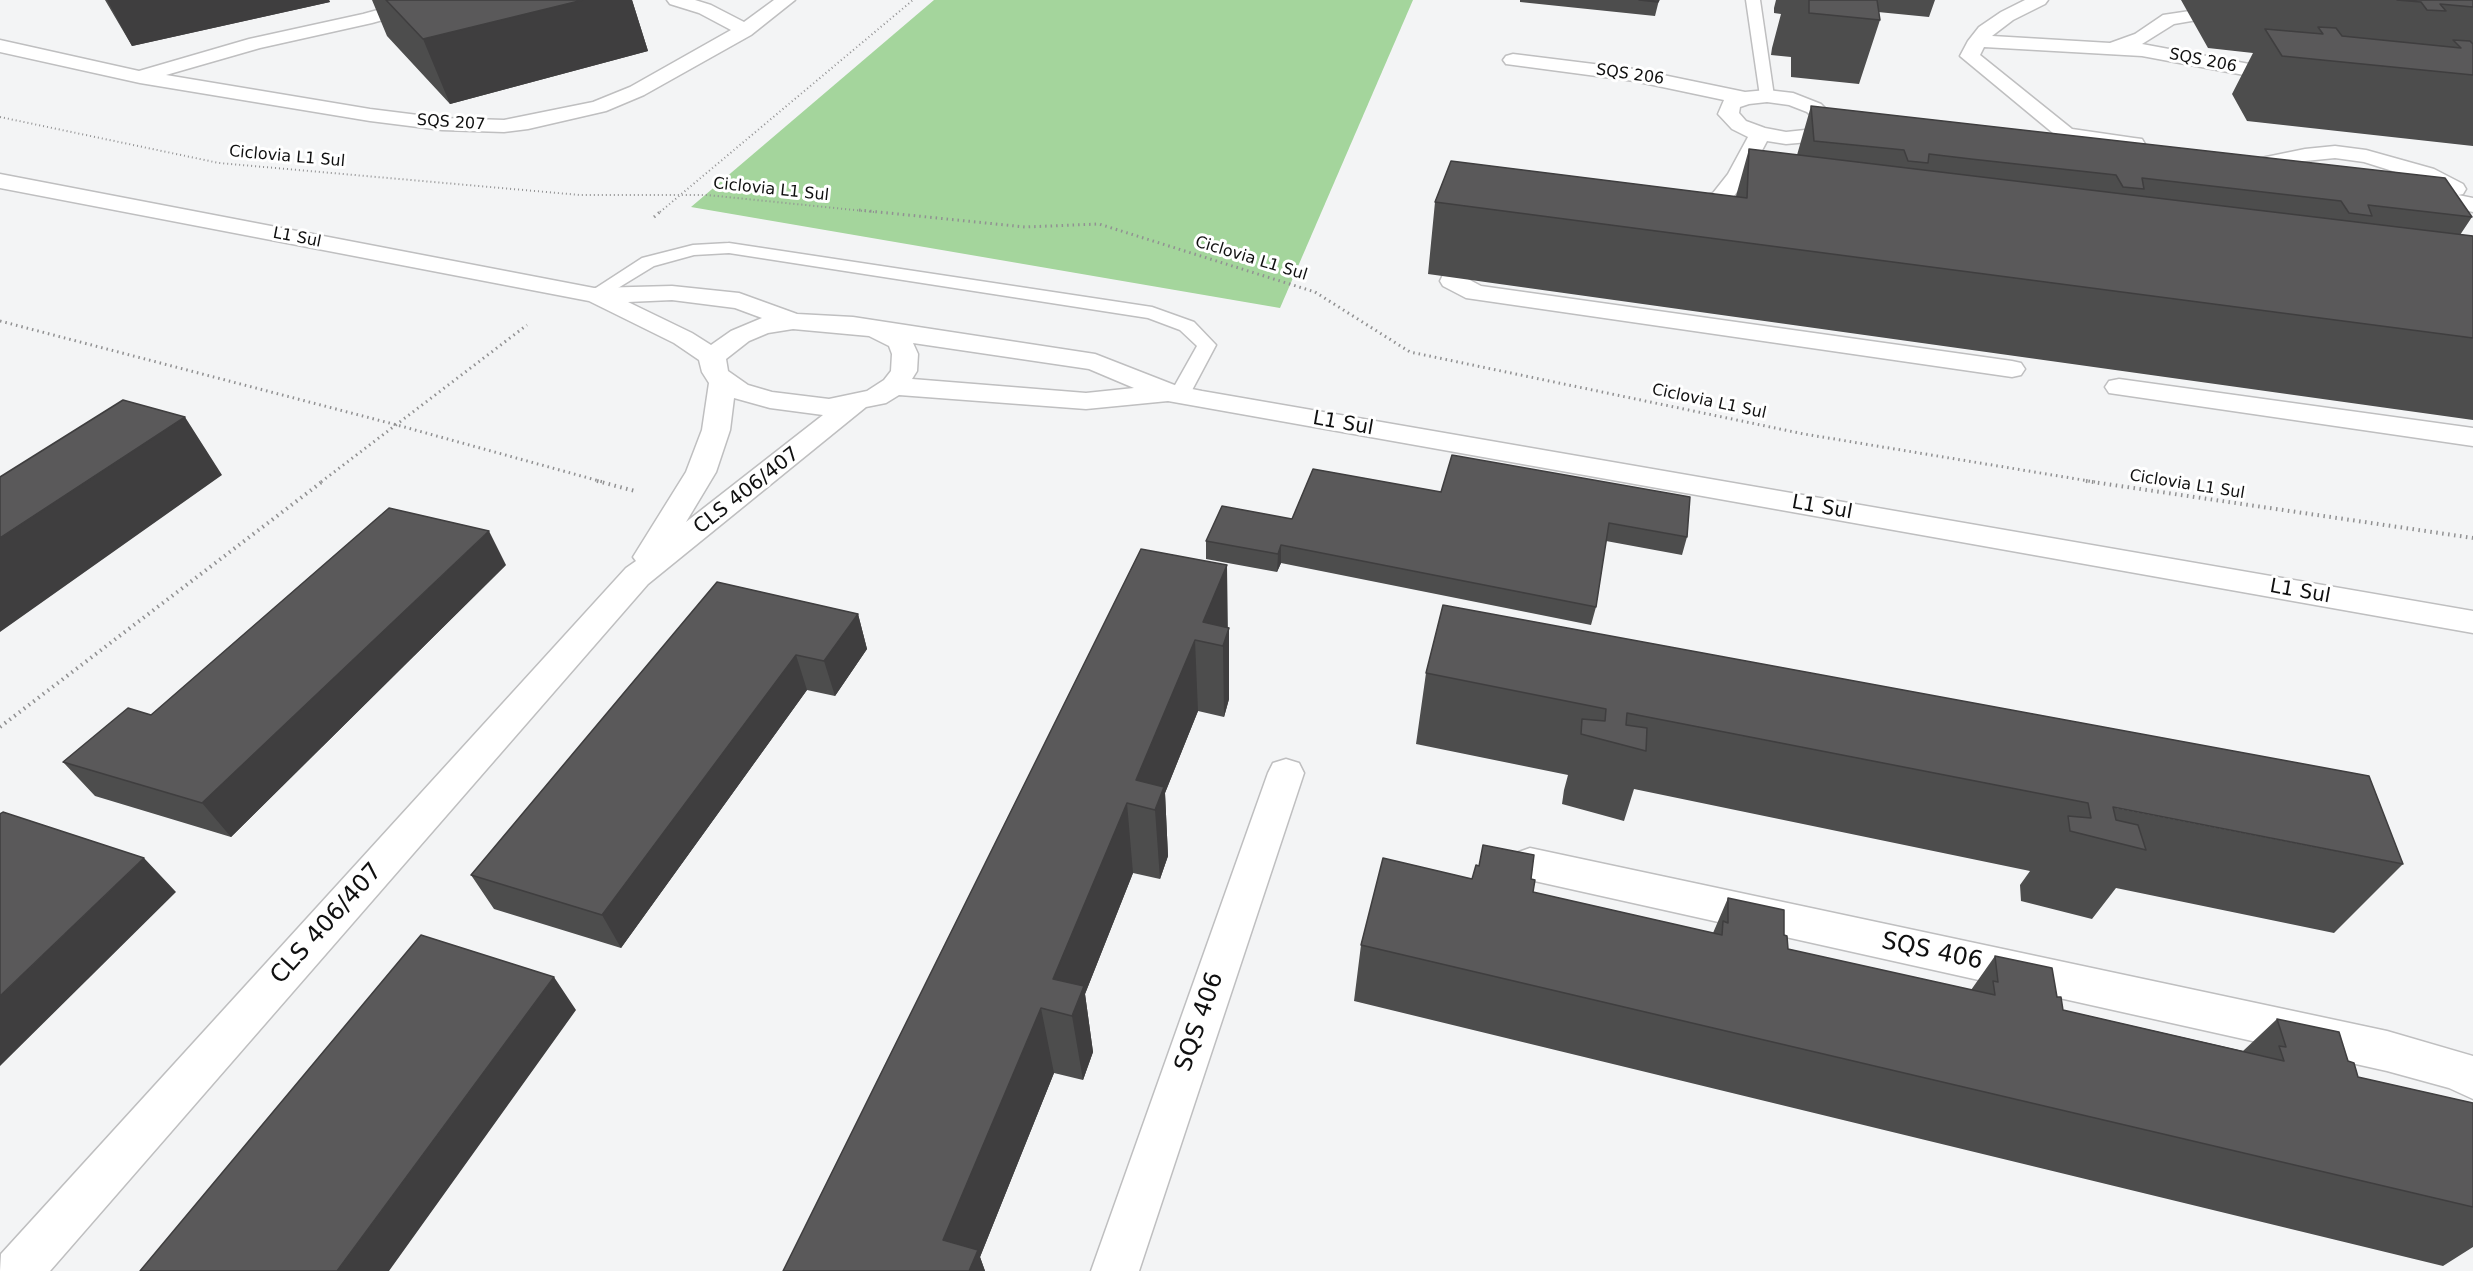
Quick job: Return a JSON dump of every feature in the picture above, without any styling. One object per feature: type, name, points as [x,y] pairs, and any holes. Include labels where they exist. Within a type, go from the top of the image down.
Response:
[{"type":"street","points":[[366,19],[382,0]]},
{"type":"street","name":"SQS 207","points":[[140,76],[256,43],[366,19],[434,0]]},
{"type":"street","points":[[676,0],[713,13],[744,31]]},
{"type":"street","name":"SQS 207","points":[[0,46],[140,76],[370,115],[442,124],[504,126],[599,107],[637,91],[744,31],[786,0]]},
{"type":"street","points":[[2039,0],[2007,16],[1977,41],[1970,56],[2066,134]]},
{"type":"street","name":"SQS 206","points":[[2111,48],[2142,38],[2169,19],[2203,14],[2247,17]]},
{"type":"street","name":"SQS 206","points":[[1977,41],[2111,48],[2180,57],[2307,80]]},
{"type":"street","name":"SQS 206","points":[[1513,60],[1634,75],[1745,98],[1767,96],[1793,99],[1814,108],[1825,118],[1849,120]]},
{"type":"street","points":[[1745,98],[1731,104],[1728,114],[1739,125],[1760,134],[1786,138],[1809,136],[1824,129],[1825,118]]},
{"type":"street","points":[[2032,132],[2066,134],[2148,146]]},
{"type":"street","points":[[1665,211],[1688,209],[1721,198],[1738,175],[1760,134]]},
{"type":"street","points":[[2266,164],[2305,155],[2335,152],[2366,156],[2426,174],[2473,203]]},
{"type":"street","points":[[2243,160],[2330,174]]},
{"type":"street","name":"L1 Sul","points":[[0,181],[583,293],[672,293],[739,301],[793,321],[835,323],[1095,362],[1175,394],[2473,622]]},
{"type":"street","points":[[2401,189],[2473,203]]},
{"type":"street","points":[[1485,218],[1452,281],[1475,293],[2012,369]]},
{"type":"street","name":"L1 Sul","points":[[583,293],[683,338],[738,391],[770,400],[829,407],[855,403]]},
{"type":"street","points":[[718,370],[740,336],[761,326],[793,321]]},
{"type":"street","points":[[855,403],[876,397],[894,386],[904,370],[905,354],[900,342],[877,330]]},
{"type":"street","name":"CLS 406/407","points":[[637,576],[701,472],[716,430],[718,370]]},
{"type":"street","name":"L1 Sul","points":[[894,386],[1086,401],[1175,394]]},
{"type":"street","points":[[2119,387],[2473,436]]},
{"type":"street","name":"CLS 406/407","points":[[18,1271],[637,576],[855,403]]},
{"type":"street","name":"SQS 406","points":[[1115,1271],[1286,773]]},
{"type":"street","name":"SQS 406","points":[[1530,864],[2387,1051],[2460,1071],[2473,1079]]},
{"type":"lane","points":[[1753,0],[1767,96]]},
{"type":"lane","points":[[583,293],[648,262],[693,250],[729,248],[1152,313],[1187,326],[1207,345],[1175,394]]},
{"type":"path","points":[[651,219],[913,0]]},
{"type":"path","name":"Ciclovia L1 Sul","points":[[0,117],[219,163],[580,195],[707,195],[1025,227],[1099,224],[1315,292],[1410,352],[1804,434],[2191,498],[2473,538]]},
{"type":"path","points":[[0,727],[397,425],[583,293]]},
{"type":"path","points":[[0,321],[397,425],[681,504]]},
{"type":"green space","points":[[934,0],[1413,0],[1280,308],[691,207]]},
{"type":"building","points":[[386,0],[583,0],[423,39]]},
{"type":"building","points":[[1809,0],[1877,0],[1880,20],[1809,13]]},
{"type":"building","points":[[2397,0],[2473,0],[2473,7],[2440,4],[2446,11],[2427,10],[2421,2]]},
{"type":"building","points":[[2318,27],[2336,28],[2342,36],[2461,48],[2453,40],[2470,41],[2473,44],[2473,75],[2282,56],[2265,29],[2323,34]]},
{"type":"building","points":[[1811,106],[2445,178],[2472,217],[2368,205],[2372,216],[2349,213],[2341,201],[2142,178],[2144,189],[2123,187],[2116,175],[1929,154],[1928,163],[1908,161],[1904,150],[1814,141]]},
{"type":"building","points":[[1749,149],[2473,236],[2473,338],[1435,202],[1451,161],[1747,198]]},
{"type":"building","points":[[123,400],[185,417],[0,538],[0,477]]},
{"type":"building","points":[[1452,455],[1690,497],[1687,537],[1609,523],[1596,607],[1281,545],[1278,554],[1206,541],[1222,506],[1292,519],[1313,469],[1441,492]]},
{"type":"building","points":[[389,508],[489,531],[202,803],[63,762],[128,708],[151,715]]},
{"type":"building","points":[[1141,549],[1227,565],[1203,622],[1229,628],[1223,646],[1195,640],[1136,780],[1164,787],[1155,810],[1127,803],[1053,979],[1084,986],[1072,1016],[1041,1008],[943,1240],[978,1250],[969,1271],[783,1271]]},
{"type":"building","points":[[717,582],[858,614],[824,661],[796,655],[602,915],[471,875]]},
{"type":"building","points":[[1443,605],[2369,776],[2403,864],[2113,807],[2116,820],[2138,825],[2146,850],[2070,831],[2068,816],[2091,818],[2088,803],[1627,713],[1626,725],[1647,728],[1646,751],[1581,734],[1582,719],[1605,721],[1606,709],[1426,673]]},
{"type":"building","points":[[3,812],[144,858],[0,996],[0,814]]},
{"type":"building","points":[[1483,845],[1534,855],[1531,879],[1535,880],[1533,892],[1722,935],[1723,921],[1728,923],[1728,898],[1784,910],[1784,935],[1787,936],[1788,949],[1995,995],[1993,981],[1998,982],[1995,956],[2052,968],[2057,997],[2061,997],[2063,1010],[2284,1061],[2279,1046],[2286,1047],[2277,1019],[2339,1032],[2348,1061],[2354,1063],[2358,1077],[2473,1103],[2473,1207],[1361,945],[1383,858],[1472,879],[1476,865],[1479,866]]},
{"type":"building","points":[[421,935],[554,977],[337,1271],[140,1271]]}]
